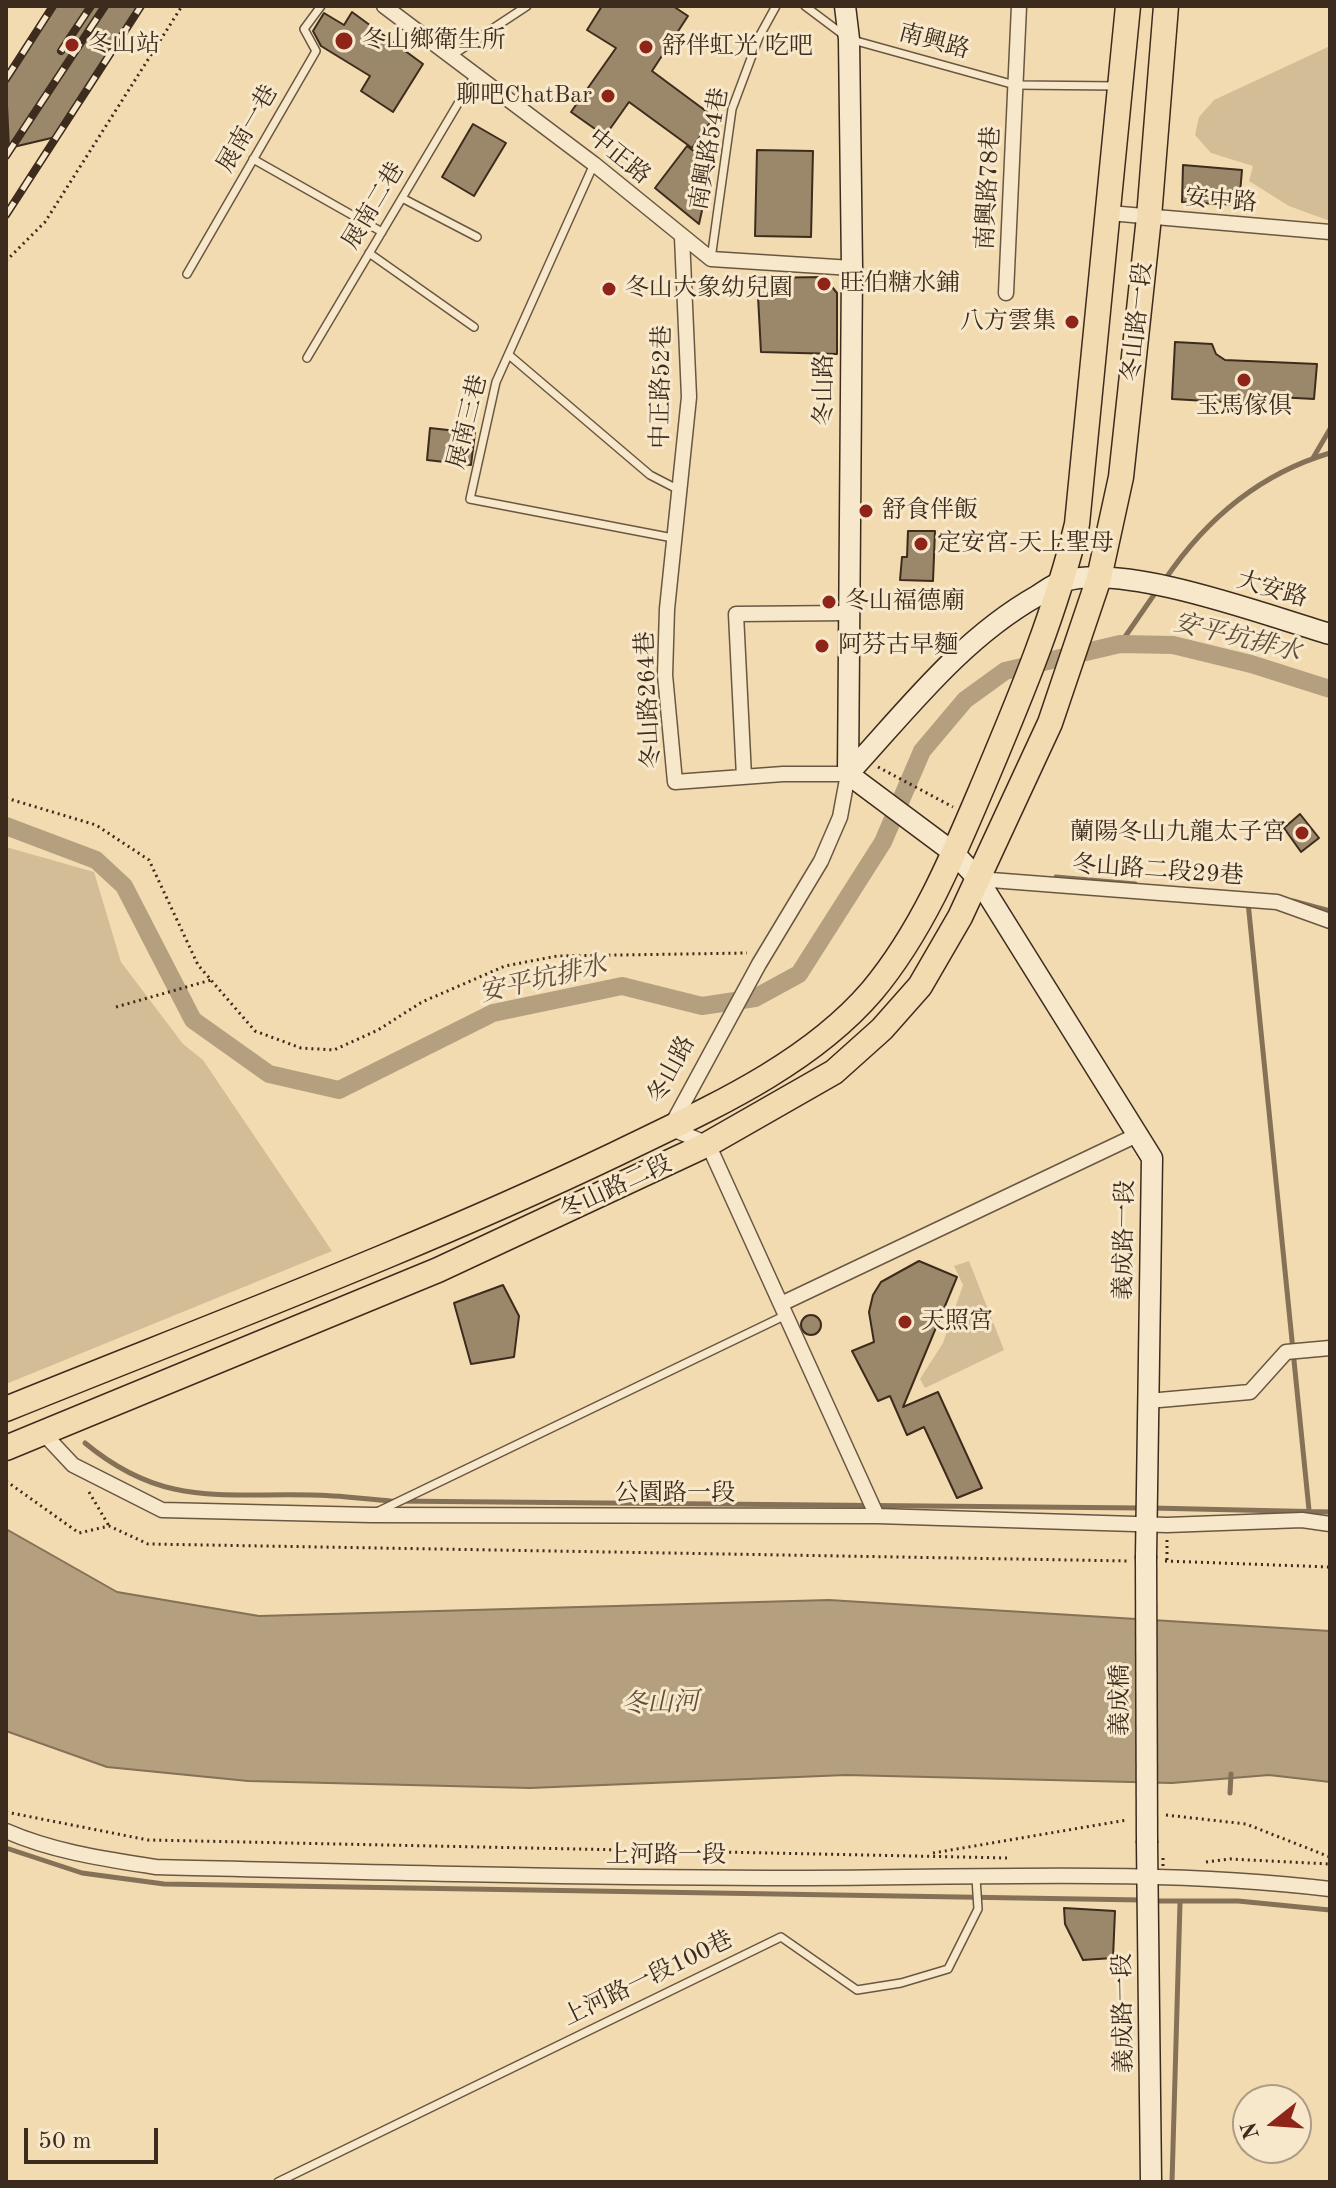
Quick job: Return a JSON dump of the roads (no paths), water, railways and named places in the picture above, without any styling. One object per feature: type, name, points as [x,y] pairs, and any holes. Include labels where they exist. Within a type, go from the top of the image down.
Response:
[{"type":"main road","name":"冬山路一段","points":[[1014,712],[1046,632],[1077,524],[1128,6]]},
{"type":"main road","name":"冬山路一段","points":[[1050,723],[1083,633],[1111,579],[1149,217],[1166,6]]},
{"type":"main road","name":"冬山路二段","points":[[6,1409],[427,1241],[670,1128],[814,1045],[871,991],[920,920],[954,853],[1014,712]]},
{"type":"main road","name":"冬山路二段","points":[[6,1448],[465,1258],[708,1144],[834,1072],[882,1029],[920,986],[978,879],[1050,723]]},
{"type":"street","name":"中正路","points":[[384,6],[594,164],[711,259]]},
{"type":"street","name":"冬山路","points":[[670,1128],[836,828],[848,774],[852,268],[849,39],[845,6]]},
{"type":"street","name":"南興路78巷","points":[[1006,293],[1019,6]]},
{"type":"street","name":"安中路","points":[[1109,213],[1330,232]]},
{"type":"street","name":"中正路52巷","points":[[676,539],[689,397],[682,237]]},
{"type":"street","points":[[711,259],[852,268]]},
{"type":"street","name":"冬山路264巷","points":[[676,539],[667,609],[665,675],[675,782],[848,774]]},
{"type":"street","name":"大安路","points":[[1063,581],[1111,579],[1199,596],[1330,634]]},
{"type":"street","points":[[978,879],[954,853],[848,774],[980,635],[1014,609],[1063,581]]},
{"type":"street","points":[[744,777],[736,614],[849,613]]},
{"type":"street","name":"冬山路二段29巷","points":[[978,879],[1277,902],[1330,921]]},
{"type":"street","name":"義成路一段","points":[[978,879],[1152,1158],[1144,1559]]},
{"type":"street","points":[[670,1128],[708,1144],[877,1516]]},
{"type":"street","points":[[783,1310],[1137,1135]]},
{"type":"street","points":[[1148,1401],[1250,1392],[1286,1352],[1330,1348]]},
{"type":"street","name":"公園路一段","points":[[44,1434],[73,1465],[162,1510],[371,1515],[877,1516],[1146,1523],[1302,1520],[1330,1524]]},
{"type":"street","name":"義成橋","points":[[1144,1559],[1147,1843]]},
{"type":"street","name":"上河路一段","points":[[6,1831],[31,1842],[92,1857],[156,1867],[643,1878],[976,1878],[1147,1871],[1330,1889]]},
{"type":"street","name":"義成路一段","points":[[1147,1843],[1151,2182]]},
{"type":"lane","name":"展南一巷","points":[[187,274],[316,51],[304,29],[321,6]]},
{"type":"lane","points":[[451,56],[527,6]]},
{"type":"lane","name":"南興路54巷","points":[[711,259],[732,109],[759,37],[776,6]]},
{"type":"lane","name":"南興路","points":[[805,6],[849,39],[1015,85],[1120,86]]},
{"type":"lane","name":"展南二巷","points":[[307,358],[475,75]]},
{"type":"lane","points":[[253,159],[382,232]]},
{"type":"lane","name":"展南三巷","points":[[594,164],[496,382],[470,499],[676,539]]},
{"type":"lane","points":[[402,198],[477,237]]},
{"type":"lane","points":[[369,253],[474,327]]},
{"type":"lane","points":[[509,355],[650,475],[680,491]]},
{"type":"lane","points":[[371,1515],[783,1310]]},
{"type":"lane","name":"上河路一段100巷","points":[[278,2182],[781,1937],[857,1990],[901,1983],[948,1969],[978,1909],[976,1878]]},
{"type":"water","name":"冬山河","points":[[6,1529],[117,1592],[259,1616],[829,1600],[1330,1631],[1330,1782],[1269,1775],[1172,1783],[846,1775],[530,1788],[248,1781],[107,1767],[6,1731]]},
{"type":"waterway","points":[[1313,458],[1330,429]]},
{"type":"waterway","points":[[1164,581],[1197,538],[1236,502],[1280,473],[1330,453]]},
{"type":"waterway","points":[[1120,644],[1158,589]]},
{"type":"waterway","name":"安平坑排水","points":[[6,826],[96,860],[124,886],[193,1020],[269,1074],[339,1090],[493,1013],[622,986],[702,1006],[755,998],[799,974],[883,842],[922,751],[965,700],[1005,671],[1120,644],[1173,645],[1251,664],[1330,689]]},
{"type":"waterway","points":[[1056,877],[1135,884]]},
{"type":"waterway","points":[[1293,901],[1330,911]]},
{"type":"waterway","points":[[1248,902],[1309,1510]]},
{"type":"waterway","points":[[85,1443],[113,1464],[140,1478],[166,1487],[219,1495],[321,1495],[391,1501],[1141,1508]]},
{"type":"waterway","points":[[1151,1508],[1330,1512]]},
{"type":"waterway","points":[[1230,1793],[1231,1774]]},
{"type":"waterway","points":[[6,1848],[82,1873],[164,1884],[1142,1900]]},
{"type":"waterway","points":[[1152,1901],[1238,1901],[1330,1910]]},
{"type":"waterway","points":[[1172,2182],[1180,1903]]},
{"type":"railway","points":[[6,79],[53,6]]},
{"type":"railway","points":[[61,51],[91,6]]},
{"type":"railway","points":[[6,156],[105,6]]},
{"type":"railway","points":[[6,215],[141,6]]},
{"type":"place","name":"冬山鄉衛生所","points":[[344,41]]},
{"type":"place","name":"冬山站","points":[[72,45]]},
{"type":"place","name":"舒伴虹光 吃吧","points":[[646,47]]},
{"type":"place","name":"聊吧ChatBar","points":[[608,96]]},
{"type":"place","name":"旺伯糖水鋪","points":[[824,284]]},
{"type":"place","name":"冬山大象幼兒園","points":[[609,289]]},
{"type":"place","name":"八方雲集","points":[[1072,322]]},
{"type":"place","name":"玉馬傢俱","points":[[1244,380]]},
{"type":"place","name":"舒食伴飯","points":[[866,511]]},
{"type":"place","name":"定安宮-天上聖母","points":[[921,544]]},
{"type":"place","name":"冬山福德廟","points":[[829,602]]},
{"type":"place","name":"阿芬古早麵","points":[[822,646]]},
{"type":"place","name":"蘭陽冬山九龍太子宮","points":[[1302,833]]},
{"type":"place","name":"天照宮","points":[[905,1322]]}]
